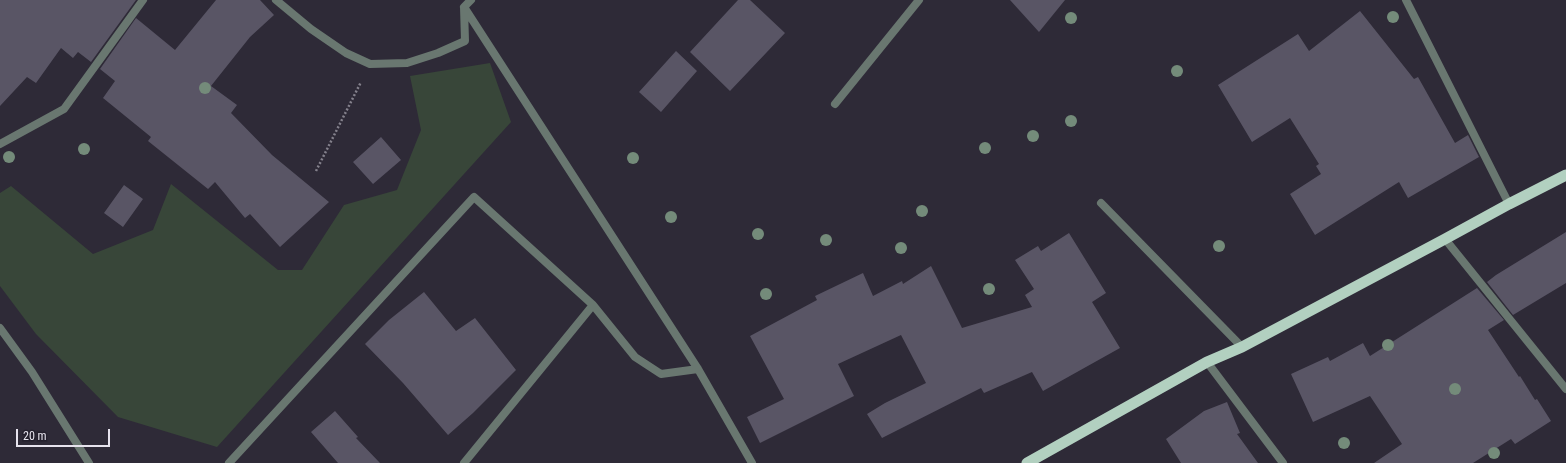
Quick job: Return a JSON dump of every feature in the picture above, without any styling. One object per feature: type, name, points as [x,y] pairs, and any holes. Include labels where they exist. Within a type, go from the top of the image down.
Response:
[{"type":"highway","points":[[1027,463],[1207,362],[1242,347],[1566,175]]},
{"type":"street","points":[[0,144],[64,108],[143,0]]},
{"type":"street","points":[[276,0],[317,33],[346,53],[370,64],[407,63],[438,53],[465,41],[464,7],[471,0]]},
{"type":"street","points":[[836,104],[919,0]]},
{"type":"street","points":[[1406,0],[1509,204]]},
{"type":"street","points":[[464,7],[698,368],[752,463]]},
{"type":"street","points":[[229,463],[474,197],[593,305],[635,357],[661,374],[698,368]]},
{"type":"street","points":[[1101,203],[1242,347]]},
{"type":"street","points":[[1445,239],[1566,389]]},
{"type":"street","points":[[464,463],[593,305]]},
{"type":"street","points":[[0,328],[32,372],[89,463]]},
{"type":"street","points":[[1207,362],[1283,463]]},
{"type":"path","points":[[316,171],[370,64]]},
{"type":"green space","points":[[490,63],[511,122],[217,447],[118,417],[36,334],[0,286],[0,193],[11,186],[93,254],[153,230],[171,184],[278,270],[302,270],[344,205],[397,190],[421,130],[410,76]]},
{"type":"building","points":[[0,0],[136,0],[91,62],[78,52],[73,58],[61,48],[36,83],[27,77],[0,106]]},
{"type":"building","points":[[216,0],[260,0],[274,15],[250,37],[211,86],[237,105],[231,113],[272,155],[329,202],[280,247],[250,214],[245,218],[215,182],[208,189],[148,141],[151,137],[103,98],[115,81],[100,69],[136,18],[175,50]]},
{"type":"building","points":[[738,0],[750,0],[785,33],[730,91],[690,52]]},
{"type":"building","points":[[1010,0],[1065,0],[1039,32]]},
{"type":"building","points":[[1360,11],[1414,79],[1418,77],[1455,143],[1468,135],[1479,157],[1408,198],[1399,182],[1315,235],[1290,194],[1321,174],[1316,166],[1319,164],[1290,118],[1252,142],[1218,85],[1298,34],[1309,51]]},
{"type":"building","points":[[676,51],[697,71],[661,112],[639,92]]},
{"type":"building","points":[[381,137],[401,160],[373,184],[353,162]]},
{"type":"building","points":[[124,185],[143,199],[123,227],[104,213]]},
{"type":"building","points":[[1566,232],[1566,283],[1513,315],[1487,282]]},
{"type":"building","points":[[1069,233],[1106,293],[1092,302],[1120,348],[1043,391],[1032,372],[984,393],[981,388],[882,438],[867,414],[885,403],[926,383],[901,335],[838,364],[854,396],[760,443],[747,417],[784,399],[750,336],[817,300],[815,296],[863,273],[873,296],[902,281],[903,284],[931,266],[962,328],[1032,307],[1025,295],[1034,289],[1015,260],[1038,246],[1041,251]]},
{"type":"building","points":[[1477,288],[1504,320],[1488,330],[1519,377],[1520,376],[1535,400],[1537,399],[1551,421],[1515,444],[1511,439],[1473,463],[1374,463],[1402,444],[1370,396],[1313,422],[1291,374],[1328,357],[1330,361],[1363,343],[1370,356]]},
{"type":"building","points":[[424,292],[456,331],[475,318],[516,370],[473,413],[448,435],[403,383],[365,344],[389,320]]},
{"type":"building","points":[[1227,402],[1240,433],[1237,434],[1258,463],[1181,463],[1166,439],[1204,411]]},
{"type":"building","points":[[335,411],[358,437],[356,438],[380,463],[338,463],[311,432]]}]
